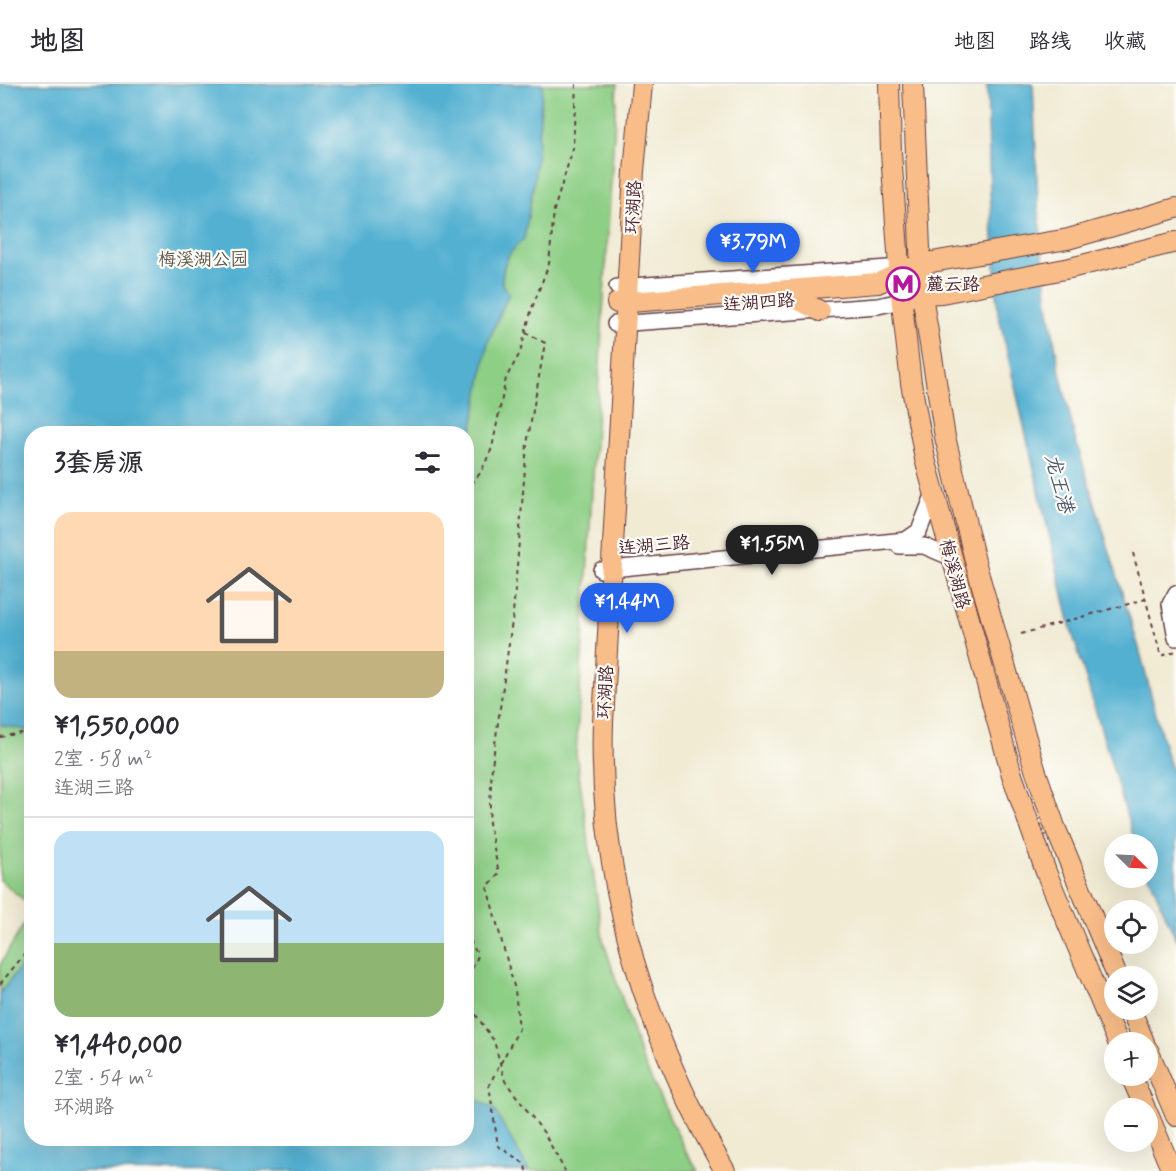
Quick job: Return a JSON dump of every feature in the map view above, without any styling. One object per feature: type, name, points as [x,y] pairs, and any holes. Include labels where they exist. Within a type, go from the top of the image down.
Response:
[{"type":"main road","name":"环湖路","points":[[631,84],[622,306],[606,572],[591,751],[594,813],[605,886],[618,945],[644,1025],[676,1102],[714,1171]]},
{"type":"main road","name":"环湖路","points":[[622,306],[642,84]]},
{"type":"main road","name":"梅溪湖路","points":[[889,84],[899,270],[911,383],[934,493],[950,557],[1028,822],[1114,1032]]},
{"type":"main road","name":"梅溪湖路","points":[[913,84],[922,295],[945,437],[976,564],[1054,827],[1113,966]]},
{"type":"main road","points":[[899,270],[920,264],[1068,239],[1176,208]]},
{"type":"main road","name":"连湖四路","points":[[622,306],[799,300],[877,294],[902,298],[942,293],[1070,268],[1176,242]]},
{"type":"main road","name":"连湖四路","points":[[622,306],[719,295],[878,283],[899,270]]},
{"type":"main road","points":[[719,295],[733,281]]},
{"type":"main road","points":[[799,300],[820,311]]},
{"type":"main road","name":"环湖路","points":[[606,572],[602,754],[605,812],[616,888],[631,952],[653,1022],[687,1101],[725,1171]]},
{"type":"main road","points":[[1158,1074],[1176,1116]]},
{"type":"main road","points":[[1158,1138],[1172,1171]]},
{"type":"street","points":[[622,306],[733,281],[899,270]]},
{"type":"street","points":[[622,306],[820,311],[902,298]]},
{"type":"street","name":"连湖三路","points":[[606,572],[906,540],[919,531],[934,493]]},
{"type":"street","name":"连湖三路","points":[[606,572],[907,545],[931,548],[950,557]]},
{"type":"street","points":[[1176,593],[1170,604],[1176,638]]},
{"type":"path","points":[[474,480],[492,448],[506,378],[520,353],[532,308],[549,264],[554,210],[573,148],[576,84]]},
{"type":"path","points":[[526,333],[545,343],[539,366],[527,444],[513,614],[492,766],[489,823],[499,874],[487,887],[516,990],[519,1029],[489,1085],[498,1146],[525,1164],[526,1171]]},
{"type":"path","points":[[1133,553],[1161,656],[1176,651]]},
{"type":"path","points":[[1021,634],[1146,599]]},
{"type":"path","points":[[0,737],[24,732]]},
{"type":"path","points":[[474,948],[478,956],[474,965]]},
{"type":"path","points":[[0,984],[24,955]]},
{"type":"path","points":[[474,1012],[494,1041],[505,1081],[543,1133],[565,1171]]},
{"type":"green space","name":"梅溪湖公园","points":[[0,84],[617,84],[576,754],[603,940],[641,1057],[686,1152],[698,1171],[0,1171],[0,965],[24,924],[24,1146],[474,1146],[474,426],[24,426],[24,900],[0,880]]},
{"type":"water","points":[[0,84],[543,84],[534,182],[524,239],[510,254],[503,270],[502,284],[509,293],[488,342],[473,426],[24,426],[24,730],[0,725]]},
{"type":"water","name":"龙王港","points":[[987,84],[1033,84],[1038,203],[1048,305],[1060,373],[1075,438],[1139,648],[1165,749],[1176,781],[1176,940],[1154,888],[1158,888],[1158,834],[1132,834],[1070,625],[998,313],[990,191]]},
{"type":"water","points":[[24,963],[24,1146],[474,1146],[474,1099],[494,1109],[529,1171],[0,1171],[0,993]]},
{"type":"place","name":"麓云路","points":[[903,284]]}]
